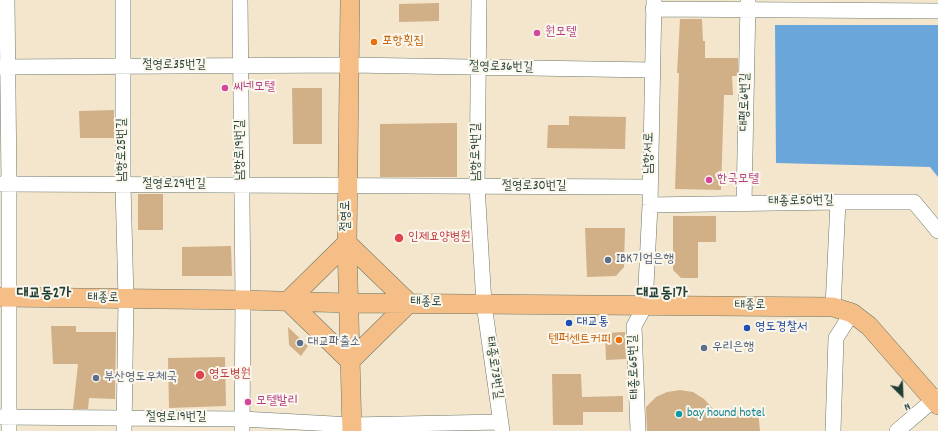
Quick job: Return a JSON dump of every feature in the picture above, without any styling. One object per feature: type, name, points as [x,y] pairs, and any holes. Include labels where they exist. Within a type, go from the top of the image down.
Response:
[{"type":"main road","name":"절영로","points":[[350,0],[347,243],[352,428]]},
{"type":"main road","points":[[347,243],[409,303],[350,361],[288,301],[347,243]]},
{"type":"main road","name":"태종로","points":[[4,297],[348,303],[833,307],[852,313],[869,326],[936,400]]},
{"type":"street","points":[[6,422],[4,297],[4,67],[7,0]]},
{"type":"street","name":"남항로25번길","points":[[123,0],[123,185],[126,299],[124,424]]},
{"type":"street","name":"남항로19번길","points":[[240,0],[243,300],[242,425]]},
{"type":"street","name":"남항로9번길","points":[[479,0],[477,186],[484,304]]},
{"type":"street","points":[[654,5],[748,5],[938,11]]},
{"type":"street","name":"남항서로","points":[[645,306],[650,205],[654,5]]},
{"type":"street","name":"대평로6번길","points":[[744,204],[748,5]]},
{"type":"street","name":"절영로35번길","points":[[4,67],[349,65]]},
{"type":"street","name":"절영로36번길","points":[[349,65],[652,70]]},
{"type":"street","name":"절영로29번길","points":[[4,184],[347,186]]},
{"type":"street","name":"절영로30번길","points":[[347,186],[650,187]]},
{"type":"street","points":[[833,307],[838,202]]},
{"type":"street","name":"태종로50번길","points":[[650,205],[914,202],[938,231]]},
{"type":"street","name":"태종로73번길","points":[[484,304],[501,426]]},
{"type":"street","name":"태종로65번길","points":[[638,431],[634,326],[645,306]]},
{"type":"street","points":[[833,431],[836,338],[852,313]]},
{"type":"street","name":"태종로","points":[[897,431],[936,400]]},
{"type":"street","name":"절영로19번길","points":[[6,422],[352,428],[501,426]]},
{"type":"water","points":[[775,25],[938,25],[938,177],[930,167],[776,163]]},
{"type":"building","points":[[439,3],[439,21],[399,22],[399,4]]},
{"type":"building","points":[[680,19],[702,19],[703,41],[705,41],[705,58],[738,58],[738,76],[732,76],[733,95],[724,95],[721,190],[675,189],[679,73],[677,73]]},
{"type":"building","points":[[292,88],[322,88],[322,144],[293,144]]},
{"type":"building","points":[[114,110],[114,138],[80,138],[79,111]]},
{"type":"building","points":[[569,116],[626,117],[625,149],[547,148],[548,125],[569,125]]},
{"type":"building","points":[[457,123],[457,177],[380,177],[380,124]]},
{"type":"building","points":[[138,194],[163,194],[163,230],[138,230]]},
{"type":"building","points":[[673,216],[716,216],[716,242],[698,242],[698,278],[681,278],[673,270]]},
{"type":"building","points":[[585,228],[625,228],[624,267],[616,276],[587,277]]},
{"type":"building","points":[[231,246],[232,276],[182,276],[182,247]]},
{"type":"building","name":"부산영도우체국","points":[[51,326],[76,326],[76,332],[116,332],[115,399],[89,398],[88,409],[73,409],[78,364],[53,364]]},
{"type":"building","points":[[288,327],[308,346],[301,356],[289,345]]},
{"type":"building","points":[[625,332],[626,359],[606,360],[605,333]]},
{"type":"building","points":[[225,357],[226,406],[169,408],[168,358]]},
{"type":"building","points":[[552,374],[581,374],[582,397],[623,396],[623,412],[583,412],[583,425],[553,425]]},
{"type":"building","name":"bay hound hotel","points":[[680,390],[693,392],[704,399],[716,412],[758,409],[760,431],[647,431],[646,407],[656,397],[667,392]]},
{"type":"place","name":"원모텔","points":[[537,33]]},
{"type":"place","name":"포항횟집","points":[[374,42]]},
{"type":"place","name":"씨네모텔","points":[[225,88]]},
{"type":"place","name":"한국모텔","points":[[709,180]]},
{"type":"place","name":"인제요양병원","points":[[399,238]]},
{"type":"place","name":"IBK기업은행","points":[[608,260]]},
{"type":"place","name":"대교통","points":[[569,323]]},
{"type":"place","name":"영도경찰서","points":[[747,328]]},
{"type":"place","name":"텐퍼센트커피","points":[[619,340]]},
{"type":"place","name":"대교파출소","points":[[300,343]]},
{"type":"place","name":"우리은행","points":[[704,348]]},
{"type":"place","name":"영도병원","points":[[200,375]]},
{"type":"place","name":"부산영도우체국","points":[[96,378]]},
{"type":"place","name":"모텔발리","points":[[248,402]]},
{"type":"place","name":"bay hound hotel","points":[[679,414]]},
{"type":"district","name":"대교동2가","points":[[44,295]]},
{"type":"district","name":"대교동1가","points":[[662,295]]}]
